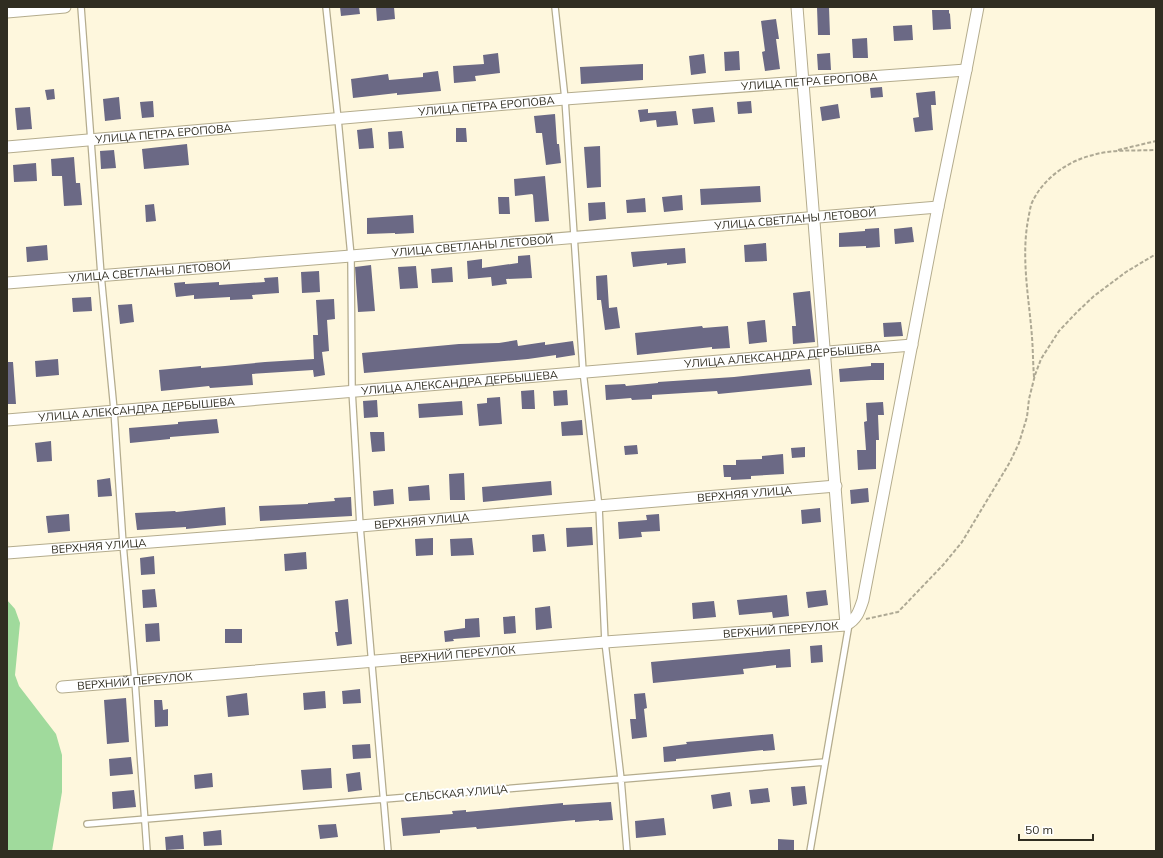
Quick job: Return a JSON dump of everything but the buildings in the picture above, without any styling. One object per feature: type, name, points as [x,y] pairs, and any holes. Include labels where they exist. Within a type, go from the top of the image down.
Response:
[{"type":"street","points":[[7,12],[65,7]]},
{"type":"street","points":[[797,7],[824,352],[849,624]]},
{"type":"street","points":[[849,624],[858,614],[863,600],[978,7]]},
{"type":"street","name":"УЛИЦА ПЕТРА ЕРОПОВА","points":[[7,147],[565,99],[966,70]]},
{"type":"street","name":"УЛИЦА СВЕТЛАНЫ ЛЕТОВОЙ","points":[[7,283],[938,207]]},
{"type":"street","name":"УЛИЦА АЛЕКСАНДРА ДЕРБЫШЕВА","points":[[7,420],[352,390],[912,345]]},
{"type":"street","name":"ВЕРХНЯЯ УЛИЦА","points":[[7,553],[599,507],[836,486]]},
{"type":"street","name":"ВЕРХНИЙ ПЕРЕУЛОК","points":[[62,687],[605,642],[849,624]]},
{"type":"lane","points":[[81,7],[101,275],[114,410],[147,851]]},
{"type":"lane","points":[[326,7],[351,256],[352,390],[360,526],[388,851]]},
{"type":"lane","points":[[555,7],[565,99],[583,371],[599,507],[605,642],[621,779],[626,851]]},
{"type":"lane","points":[[810,851],[849,624]]},
{"type":"lane","name":"СЕЛЬСКАЯ УЛИЦА","points":[[87,824],[825,762]]},
{"type":"path","points":[[1034,380],[1025,248],[1026,229],[1031,205],[1040,190],[1058,172],[1075,161],[1092,154],[1114,151],[1156,141]]},
{"type":"path","points":[[1114,151],[1156,150]]},
{"type":"path","points":[[849,624],[898,612],[943,565],[962,542],[1010,462],[1019,443],[1027,417],[1029,399],[1041,359],[1059,331],[1094,296],[1126,272],[1156,254]]},
{"type":"green space","points":[[7,600],[15,609],[20,623],[15,675],[19,686],[56,734],[62,755],[62,792],[52,851],[7,851]]}]
